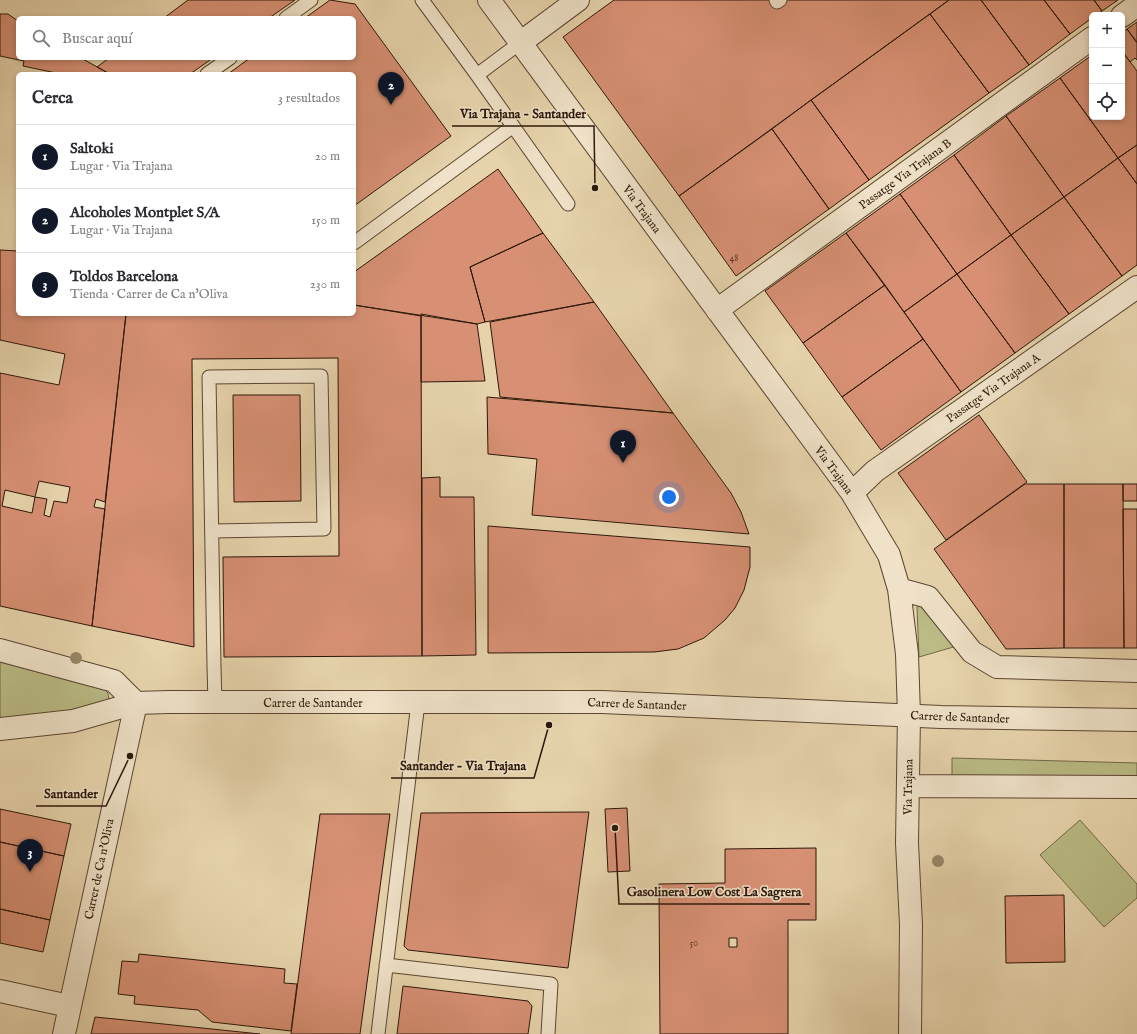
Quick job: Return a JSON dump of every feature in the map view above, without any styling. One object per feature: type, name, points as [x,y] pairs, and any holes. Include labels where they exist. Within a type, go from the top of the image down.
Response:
[{"type":"street","name":"Via Trajana","points":[[489,0],[852,493],[889,555],[899,589],[907,654],[909,715],[907,843],[911,925],[910,1034]]},
{"type":"street","points":[[520,42],[578,0]]},
{"type":"street","points":[[1125,14],[1137,5]]},
{"type":"street","name":"Passatge Via Trajana B","points":[[717,310],[1089,40]]},
{"type":"street","name":"Passatge Via Trajana A","points":[[852,493],[875,471],[1137,287]]},
{"type":"street","points":[[899,589],[928,597],[972,652],[997,667],[1137,671]]},
{"type":"street","points":[[0,650],[114,681],[136,703]]},
{"type":"street","name":"Carrer de Santander","points":[[0,729],[73,721],[136,703],[602,702],[909,715],[1137,720]]},
{"type":"street","name":"Carrer de Ca n'Oliva","points":[[64,1034],[136,703]]},
{"type":"street","points":[[908,786],[1137,787]]},
{"type":"street","points":[[0,991],[69,1006]]},
{"type":"lane","points":[[289,16],[311,0]]},
{"type":"lane","points":[[422,0],[568,204]]},
{"type":"lane","points":[[776,0],[777,2],[780,0]]},
{"type":"lane","points":[[477,75],[520,42]]},
{"type":"lane","points":[[210,72],[227,60]]},
{"type":"lane","points":[[356,242],[512,127]]},
{"type":"lane","points":[[212,530],[324,529],[321,376],[209,378],[215,703]]},
{"type":"lane","points":[[378,1034],[418,703]]},
{"type":"lane","points":[[386,965],[551,984],[548,1034]]},
{"type":"green space","points":[[925,604],[957,646],[919,657],[917,607]]},
{"type":"green space","points":[[0,662],[105,690],[108,693],[109,700],[101,708],[0,719]]},
{"type":"green space","points":[[952,758],[1137,763],[1137,781],[952,782]]},
{"type":"green space","points":[[1080,820],[1137,884],[1137,898],[1104,927],[1040,855]]},
{"type":"building","points":[[188,0],[295,0],[272,16],[167,16]]},
{"type":"building","points":[[330,0],[355,4],[451,136],[356,205],[356,72],[231,72],[247,60],[356,60],[356,16],[308,16]]},
{"type":"building","points":[[614,0],[949,0],[679,196],[563,37]]},
{"type":"building","points":[[949,0],[981,0],[1029,65],[989,93],[930,14]]},
{"type":"building","points":[[981,0],[1044,0],[1070,34],[1029,65]]},
{"type":"building","points":[[1044,0],[1094,0],[1102,11],[1089,12],[1089,20],[1070,34]]},
{"type":"building","points":[[1094,0],[1118,0],[1102,11]]},
{"type":"building","points":[[0,14],[8,14],[16,20],[16,59],[0,56]]},
{"type":"building","points":[[930,14],[989,93],[869,180],[811,100]]},
{"type":"building","points":[[1137,22],[1137,42],[1136,42],[1127,29]]},
{"type":"building","points":[[1127,29],[1137,42],[1137,60],[1135,58],[1130,62],[1125,55],[1125,31]]},
{"type":"building","points":[[1125,55],[1137,71],[1137,145],[1118,158],[1090,120],[1125,120]]},
{"type":"building","points":[[1089,57],[1089,118],[1060,78]]},
{"type":"building","points":[[19,60],[85,60],[106,72],[52,72],[23,66],[24,61]]},
{"type":"building","points":[[106,60],[210,60],[193,72],[106,72],[97,67]]},
{"type":"building","points":[[1060,78],[1118,158],[1064,197],[1006,116]]},
{"type":"building","points":[[811,100],[869,180],[829,209],[772,129]]},
{"type":"building","points":[[1006,116],[1064,197],[1011,235],[954,155]]},
{"type":"building","points":[[772,129],[829,209],[736,276],[679,196]]},
{"type":"building","points":[[1137,145],[1137,184],[1118,158]]},
{"type":"building","points":[[954,155],[1011,235],[957,274],[900,194]]},
{"type":"building","points":[[1118,158],[1137,184],[1137,265],[1122,276],[1064,197]]},
{"type":"building","points":[[498,169],[543,233],[470,267],[485,322],[477,324],[356,305],[356,271]]},
{"type":"building","points":[[900,194],[957,274],[904,312],[846,233]]},
{"type":"building","points":[[1064,197],[1122,276],[1069,314],[1011,235]]},
{"type":"building","points":[[543,233],[594,302],[485,322],[470,267]]},
{"type":"building","points":[[846,233],[885,285],[803,343],[765,291]]},
{"type":"building","points":[[1011,235],[1069,314],[1015,353],[957,274]]},
{"type":"building","points":[[0,250],[16,251],[16,316],[126,316],[105,502],[96,499],[94,507],[105,509],[92,626],[0,606],[0,373],[59,385],[65,354],[0,340]],"holes":[[[39,481],[70,487],[67,503],[54,501],[50,517],[44,515],[47,499],[35,497]],[[5,490],[35,497],[32,513],[2,506]]]},
{"type":"building","points":[[957,274],[1015,353],[961,392],[904,312]]},
{"type":"building","points":[[885,285],[923,339],[842,397],[803,343]]},
{"type":"building","points":[[594,302],[673,413],[500,397],[490,322]]},
{"type":"building","points":[[356,305],[421,316],[422,656],[224,657],[223,557],[339,556],[338,358],[192,359],[194,647],[92,626],[126,316],[356,316]]},
{"type":"building","points":[[421,314],[477,324],[485,381],[421,382]]},
{"type":"building","points":[[923,339],[961,392],[881,450],[842,397]]},
{"type":"building","points":[[233,395],[300,395],[301,501],[234,502]]},
{"type":"building","points":[[487,397],[673,413],[731,493],[741,512],[749,534],[532,515],[537,459],[488,454]]},
{"type":"building","points":[[979,415],[1027,482],[946,540],[898,473]]},
{"type":"building","points":[[440,477],[440,497],[474,497],[476,655],[422,656],[422,478]]},
{"type":"building","points":[[1025,484],[1064,484],[1064,648],[1006,649],[934,549]]},
{"type":"building","points":[[1064,484],[1123,484],[1124,648],[1064,648]]},
{"type":"building","points":[[1123,484],[1137,484],[1137,501],[1123,501]]},
{"type":"building","points":[[1123,509],[1137,509],[1137,648],[1124,648]]},
{"type":"building","points":[[488,526],[750,547],[750,567],[744,590],[735,608],[725,620],[704,638],[678,649],[654,652],[488,653]]},
{"type":"building","points":[[627,808],[630,871],[608,872],[605,809]]},
{"type":"building","points":[[0,809],[71,824],[64,856],[0,842]]},
{"type":"building","points":[[589,812],[568,968],[408,950],[404,946],[421,813]]},
{"type":"building","points":[[320,814],[390,814],[360,1034],[291,1034]]},
{"type":"building","points":[[0,842],[64,856],[50,920],[0,909]]},
{"type":"building","points":[[816,848],[816,920],[788,920],[788,1034],[660,1034],[659,884],[725,883],[725,849]],"holes":[[[729,938],[737,938],[737,947],[729,947]]]},
{"type":"building","points":[[1064,895],[1065,962],[1006,963],[1005,896]]},
{"type":"building","points":[[0,909],[50,920],[43,952],[0,943]]},
{"type":"building","points":[[139,954],[285,969],[284,983],[297,984],[291,1031],[212,1022],[198,1010],[134,1004],[135,996],[118,994],[122,961],[138,962]]},
{"type":"building","points":[[403,986],[528,1001],[532,1006],[528,1034],[397,1034]]},
{"type":"building","points":[[95,1017],[125,1020],[260,1034],[91,1034]]},
{"type":"place","name":"Alcoholes Montplet S/A","points":[[391,105]]},
{"type":"place","name":"Via Trajana - Santander","points":[[595,188]]},
{"type":"place","name":"Saltoki","points":[[623,463]]},
{"type":"place","name":"Santander - Via Trajana","points":[[549,725]]},
{"type":"place","name":"Santander","points":[[130,756]]},
{"type":"place","name":"Gasolinera Low Cost La Sagrera","points":[[615,828]]},
{"type":"place","name":"Toldos Barcelona","points":[[30,872]]}]
